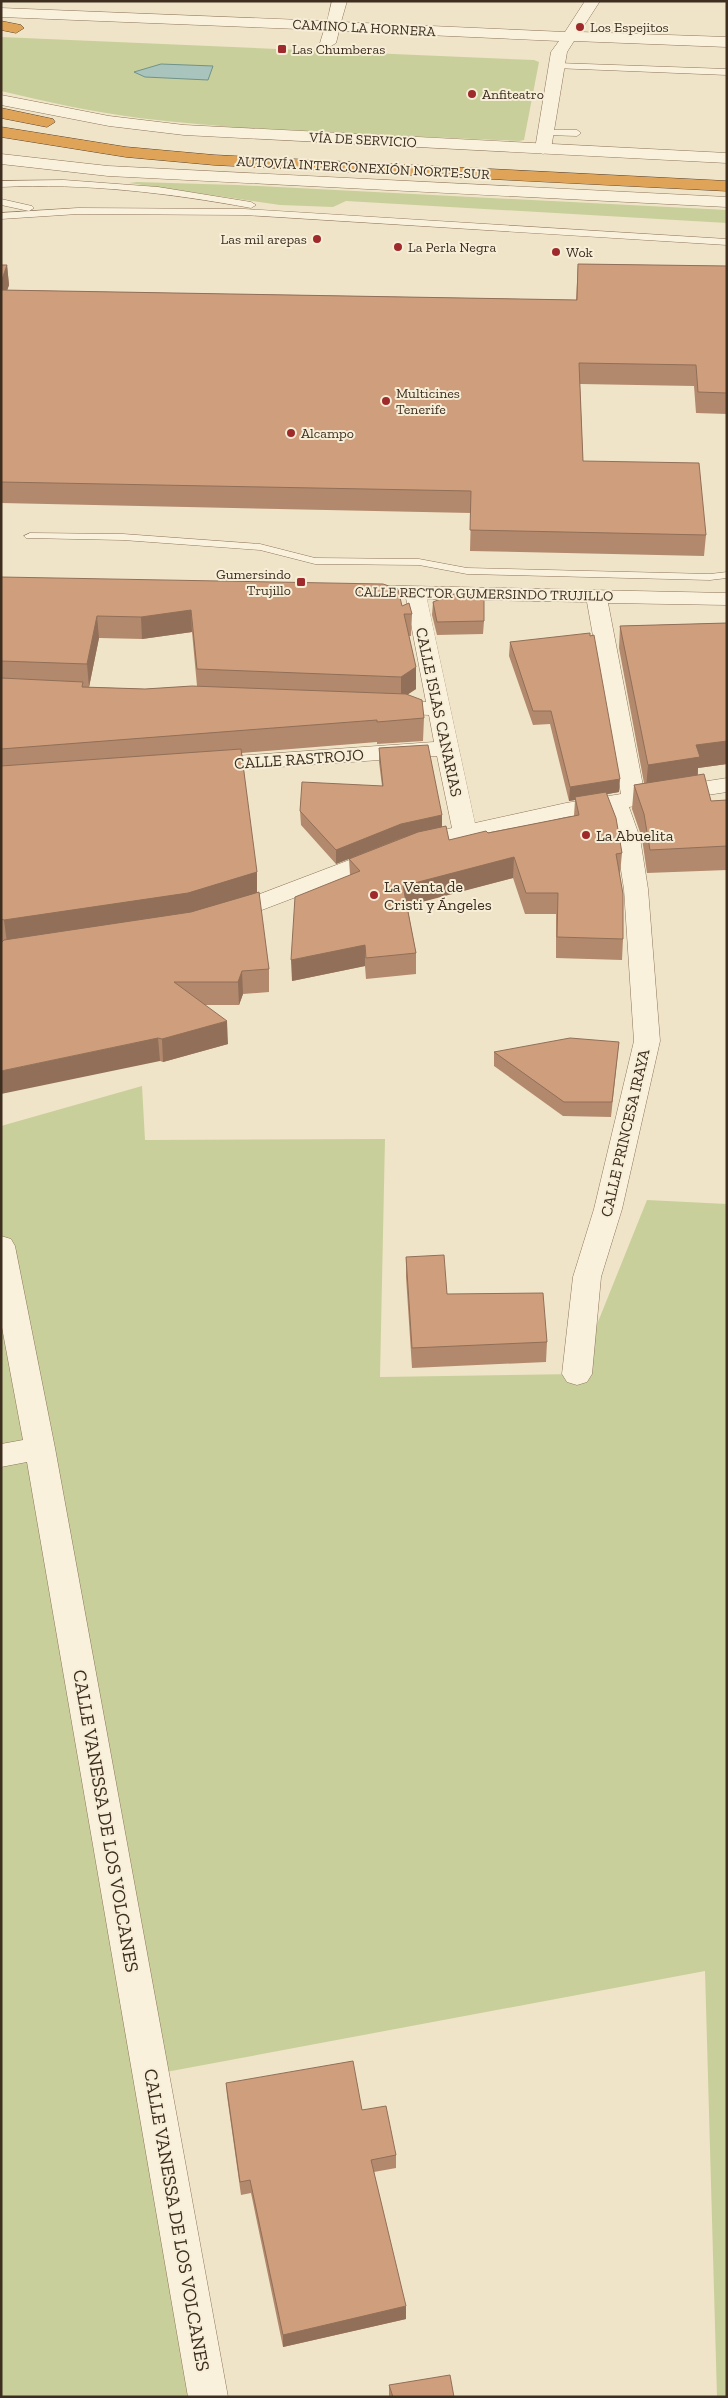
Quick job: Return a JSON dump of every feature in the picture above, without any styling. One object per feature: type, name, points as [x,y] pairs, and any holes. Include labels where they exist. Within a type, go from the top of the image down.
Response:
[{"type":"highway","points":[[1,112],[147,142]]},
{"type":"highway","name":"AUTOVÍA INTERCONEXIÓN NORTE-SUR","points":[[1,125],[73,136],[236,149],[727,174]]},
{"type":"highway","name":"AUTOVÍA INTERCONEXIÓN NORTE-SUR","points":[[1,132],[126,152],[214,160],[727,186]]},
{"type":"highway","points":[[1,142],[126,152]]},
{"type":"street","points":[[134,33],[129,17],[135,1]]},
{"type":"street","points":[[328,43],[340,1]]},
{"type":"street","points":[[543,149],[558,60],[568,37],[593,1]]},
{"type":"street","name":"CAMINO LA HORNERA","points":[[1,12],[334,26],[357,29],[727,42]]},
{"type":"street","points":[[6,27],[42,29]]},
{"type":"street","name":"CAMINO LA HORNERA","points":[[309,42],[348,44]]},
{"type":"street","points":[[540,53],[558,60],[727,59]]},
{"type":"street","name":"VÍA DE SERVICIO","points":[[1,100],[109,122],[184,130],[727,158]]},
{"type":"street","points":[[1,159],[108,171],[727,202]]},
{"type":"street","points":[[1,177],[108,171]]},
{"type":"street","name":"CALLE RECTOR GUMERSINDO TRUJILLO","points":[[340,591],[727,599]]},
{"type":"street","name":"CALLE ISLAS CANARIAS","points":[[416,592],[417,608],[465,832]]},
{"type":"street","name":"CALLE PRINCESA IRAYA","points":[[577,1374],[587,1277],[608,1209],[647,1041],[636,889],[596,596]]},
{"type":"street","points":[[367,707],[438,709]]},
{"type":"street","name":"CALLE RASTROJO","points":[[188,766],[447,748]]},
{"type":"street","points":[[201,923],[245,910],[410,845],[566,810],[727,786]]},
{"type":"street","name":"CALLE VANESSA DE LOS VOLCANES","points":[[1,1246],[40,1448],[208,2397]]},
{"type":"street","points":[[1,1456],[40,1448]]},
{"type":"lane","points":[[558,60],[727,72]]},
{"type":"lane","points":[[546,132],[577,133]]},
{"type":"lane","points":[[1,184],[41,182],[102,183],[251,205],[86,203],[1,209]]},
{"type":"lane","points":[[1,202],[29,208]]},
{"type":"lane","points":[[1,216],[78,211],[244,212],[727,242]]},
{"type":"lane","points":[[30,536],[123,538],[260,547],[315,561],[419,562],[467,571],[710,577],[727,575]]},
{"type":"green space","points":[[1,37],[534,60],[539,62],[524,140],[329,133],[139,118],[105,113],[1,91]]},
{"type":"green space","points":[[129,183],[237,185],[727,210],[727,223],[346,201],[333,207],[280,205]]},
{"type":"green space","points":[[142,1086],[145,1140],[385,1139],[380,1377],[577,1374],[647,1200],[727,1204],[727,2397],[717,2397],[705,1971],[166,2072],[215,2397],[1,2397],[1,1126]]},
{"type":"water","points":[[161,64],[213,66],[208,80],[145,77],[134,72]]},
{"type":"building","name":"Alcampo","points":[[578,264],[727,266],[727,393],[698,392],[696,365],[579,363],[583,461],[699,463],[706,535],[470,530],[471,491],[1,482],[1,290],[577,300]]},
{"type":"building","points":[[1,265],[7,265],[1,282]]},
{"type":"building","points":[[1,577],[383,584],[398,589],[402,606],[409,603],[412,614],[404,614],[416,667],[401,677],[197,669],[191,610],[141,617],[97,616],[87,664],[1,661]]},
{"type":"building","points":[[453,594],[484,595],[484,621],[437,622],[433,602]]},
{"type":"building","points":[[727,623],[727,741],[696,745],[700,757],[648,765],[620,626]]},
{"type":"building","points":[[590,633],[590,636],[594,635],[620,779],[570,787],[551,711],[533,711],[510,642]]},
{"type":"building","points":[[1,678],[83,682],[82,687],[145,689],[192,686],[406,694],[422,700],[424,718],[1,749]]},
{"type":"building","points":[[428,745],[442,815],[401,824],[336,850],[300,811],[302,782],[383,786],[379,748]]},
{"type":"building","points":[[241,749],[257,872],[188,893],[1,919],[1,766]]},
{"type":"building","points":[[704,774],[711,801],[727,800],[727,846],[650,850],[644,814],[634,785]]},
{"type":"building","points":[[606,792],[616,818],[622,853],[616,854],[623,894],[623,939],[557,937],[558,893],[526,893],[514,857],[403,886],[416,953],[366,958],[365,945],[291,960],[295,897],[360,871],[349,859],[418,832],[446,826],[449,840],[486,831],[488,833],[579,815],[575,797]]},
{"type":"building","points":[[259,892],[269,969],[242,971],[238,982],[174,982],[227,1021],[162,1039],[158,1038],[1,1071],[1,943],[4,940],[191,912]]},
{"type":"building","points":[[570,1038],[619,1042],[612,1102],[564,1102],[494,1052]]},
{"type":"building","points":[[444,1255],[447,1294],[543,1293],[547,1342],[412,1348],[406,1257]]},
{"type":"building","points":[[353,2061],[362,2110],[386,2106],[396,2155],[371,2160],[406,2306],[283,2335],[250,2180],[240,2182],[226,2083]]},
{"type":"building","points":[[450,2375],[454,2397],[393,2397],[389,2385]]},
{"type":"place","name":"Los Espejitos","points":[[580,27]]},
{"type":"place","name":"Las Chumberas","points":[[282,49]]},
{"type":"place","name":"Anfiteatro","points":[[472,94]]},
{"type":"place","name":"Las mil arepas","points":[[317,239]]},
{"type":"place","name":"La Perla Negra","points":[[398,247]]},
{"type":"place","name":"Wok","points":[[556,252]]},
{"type":"place","name":"Multicines Tenerife","points":[[386,401]]},
{"type":"place","name":"Alcampo","points":[[291,433]]},
{"type":"place","name":"Gumersindo Trujillo","points":[[301,582]]},
{"type":"place","name":"La Abuelita","points":[[586,835]]},
{"type":"place","name":"La Venta de Cristi y Ángeles","points":[[374,895]]}]
